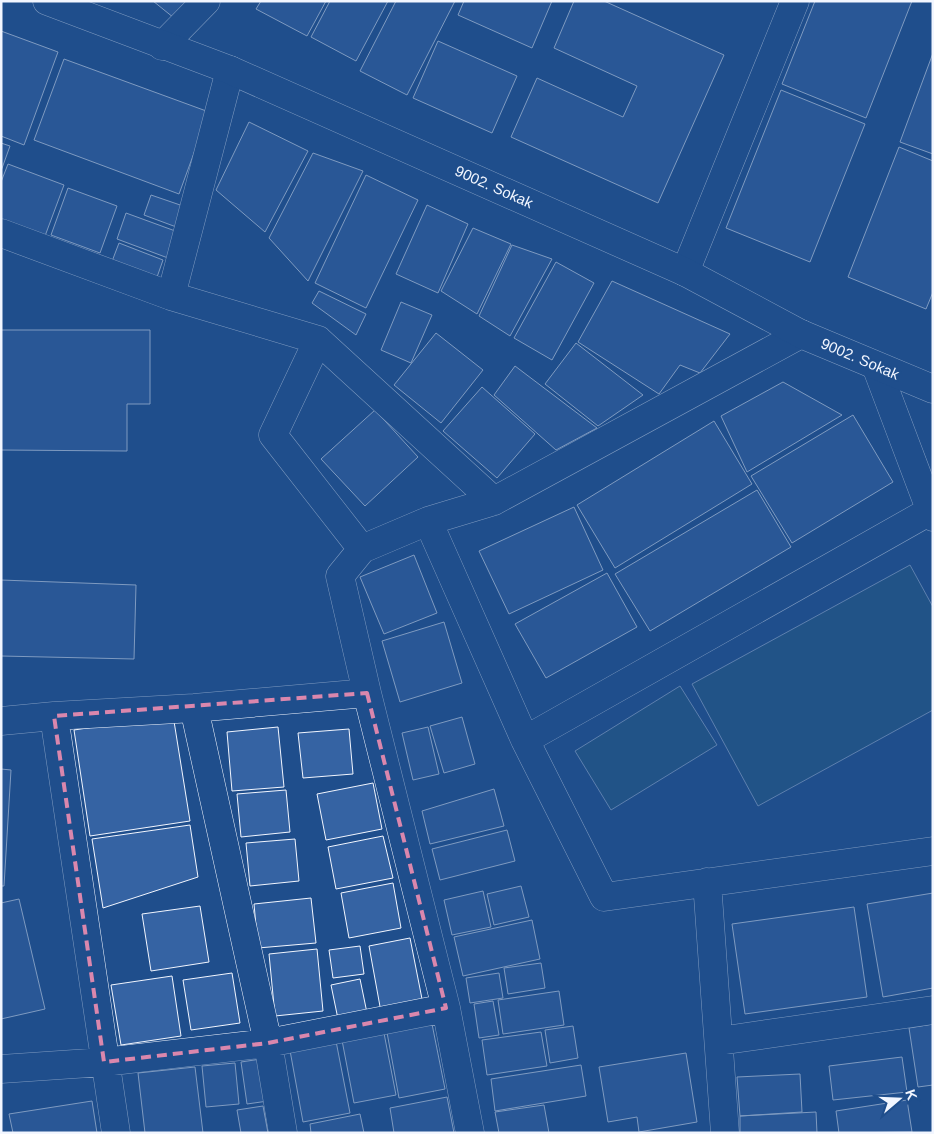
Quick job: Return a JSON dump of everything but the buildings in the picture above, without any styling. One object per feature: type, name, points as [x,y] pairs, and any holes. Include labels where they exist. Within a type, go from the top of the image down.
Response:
[{"type":"street","name":"9002. Sokak","points":[[47,1],[162,46],[230,70],[685,272],[801,334],[933,389]]},
{"type":"street","points":[[162,46],[206,1]]},
{"type":"street","points":[[685,272],[795,1]]},
{"type":"street","points":[[171,296],[230,70]]},
{"type":"street","points":[[1,233],[171,296],[318,340],[494,501]]},
{"type":"street","points":[[470,1133],[446,1008],[367,693],[340,576],[362,549],[428,521],[494,501],[801,334]]},
{"type":"street","points":[[318,340],[273,435],[362,549]]},
{"type":"street","points":[[525,740],[931,514],[876,366]]},
{"type":"street","points":[[428,521],[525,740],[604,897],[933,851]]},
{"type":"street","points":[[1,721],[194,708],[367,693]]},
{"type":"street","points":[[194,708],[268,1043],[283,1133]]},
{"type":"street","points":[[54,716],[116,1133]]},
{"type":"street","points":[[707,882],[725,1133]]},
{"type":"street","points":[[1,1069],[104,1062],[268,1043],[446,1008]]},
{"type":"street","points":[[718,1041],[933,1010]]},
{"type":"highlighted area","points":[[367,693],[446,1008],[268,1043],[104,1062],[54,716]]},
{"type":"shaded area","points":[[910,565],[933,607],[933,710],[758,806],[692,684]]},
{"type":"shaded area","points":[[680,686],[717,745],[611,810],[575,751]]}]
